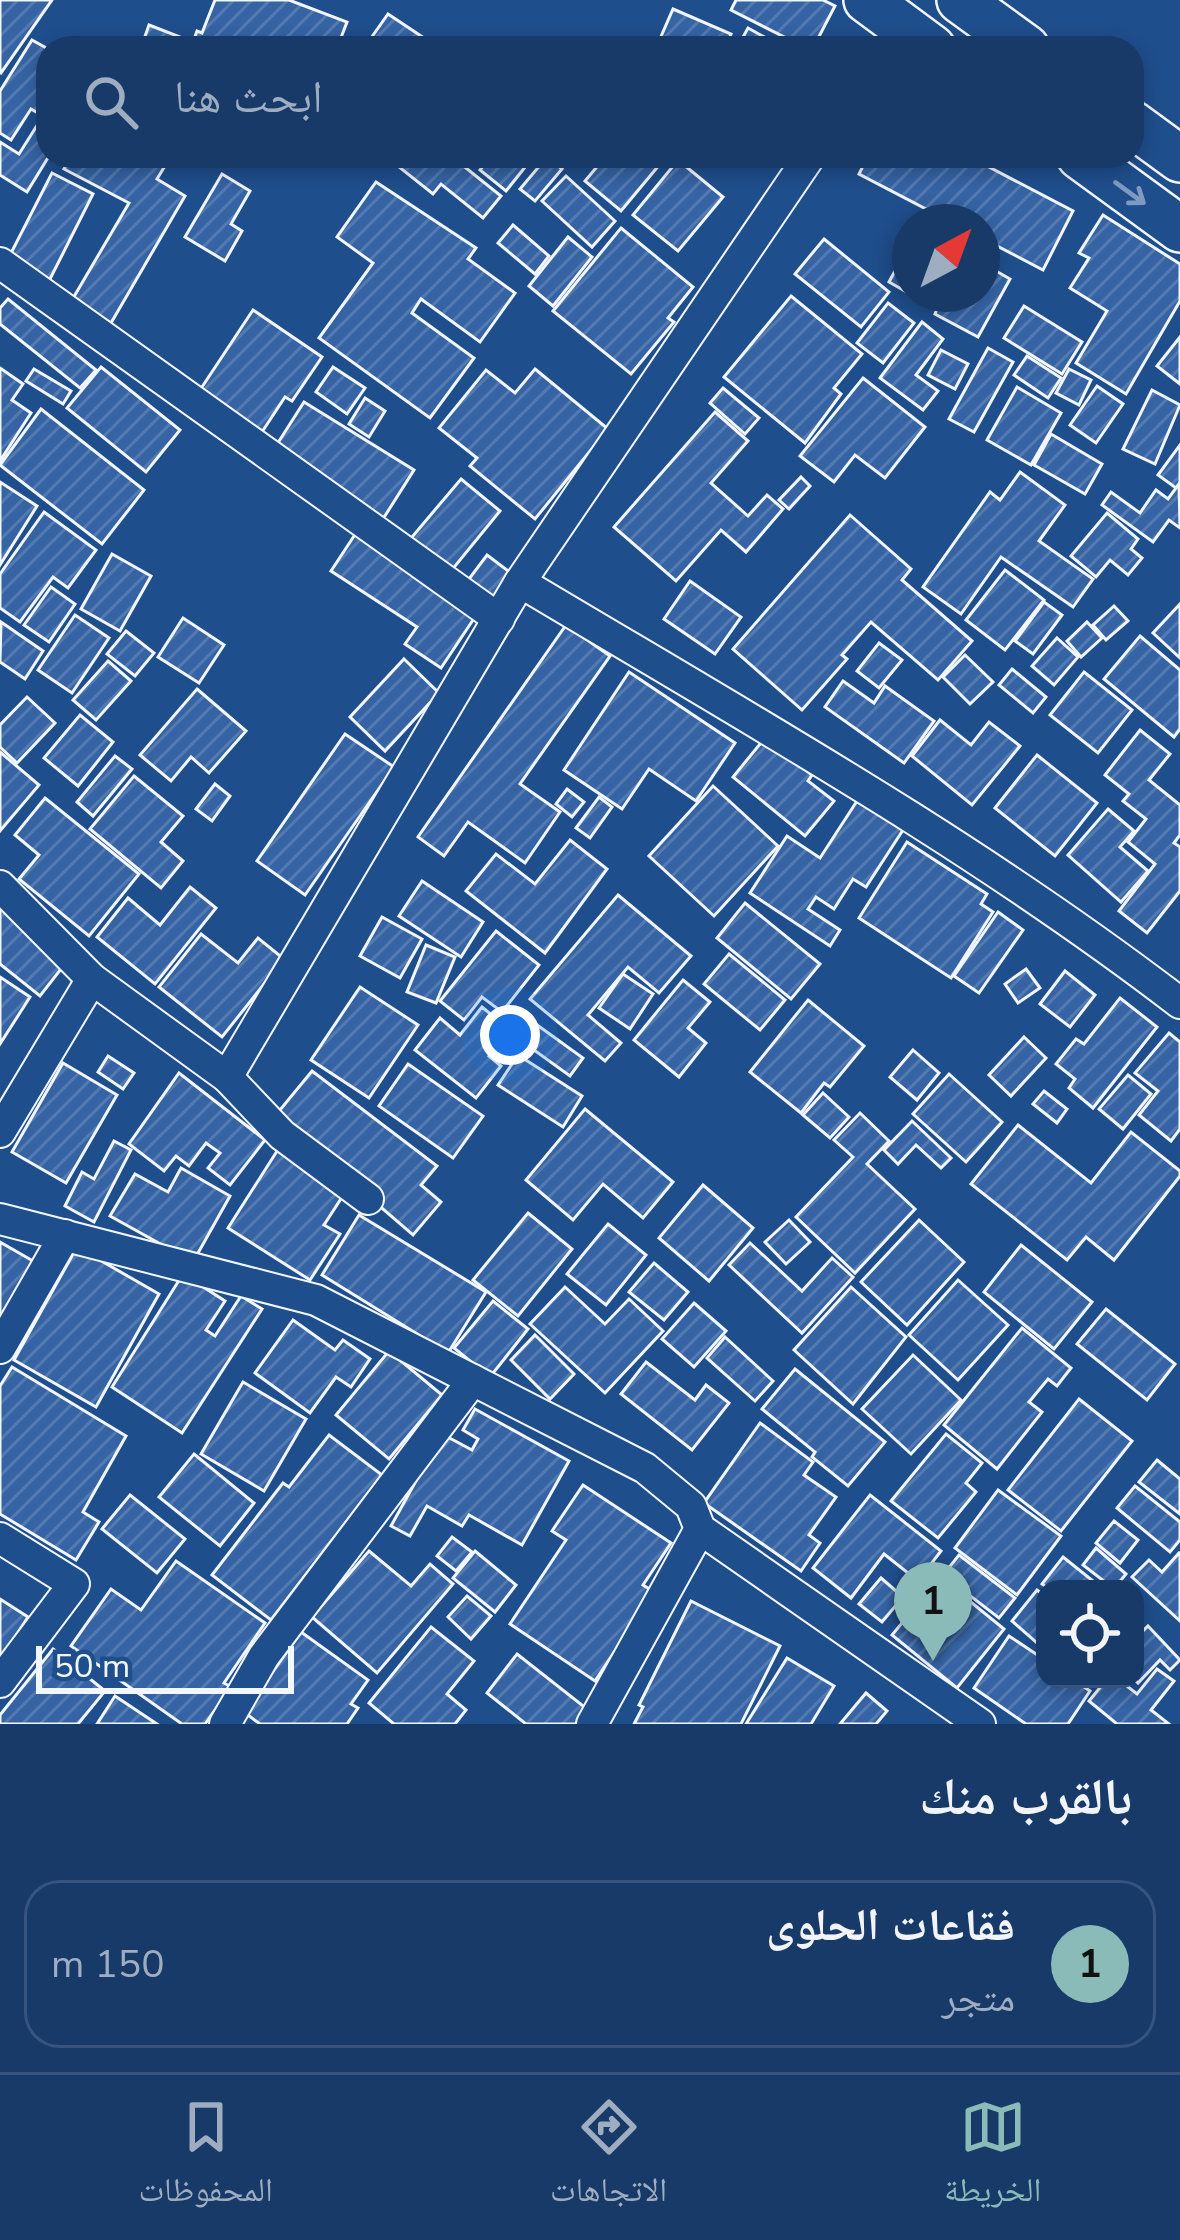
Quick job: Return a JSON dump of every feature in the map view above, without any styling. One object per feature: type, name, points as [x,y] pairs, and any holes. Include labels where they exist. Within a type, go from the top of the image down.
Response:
[{"type":"main road","points":[[960,0],[1010,36]]},
{"type":"main road","points":[[883,16],[914,36]]},
{"type":"main road","points":[[1144,133],[1180,159]]},
{"type":"main road","points":[[1096,168],[1180,229]]},
{"type":"street","points":[[227,1077],[520,582],[801,168]]},
{"type":"street","points":[[0,263],[499,619]]},
{"type":"street","points":[[520,582],[855,782],[1081,927],[1180,1003]]},
{"type":"street","points":[[0,886],[92,979],[227,1077],[282,1135],[368,1199]]},
{"type":"street","points":[[0,1132],[92,979]]},
{"type":"street","points":[[0,1219],[316,1300],[645,1468],[691,1506],[700,1529],[980,1724]]},
{"type":"street","points":[[0,1348],[65,1235]]},
{"type":"street","points":[[225,1724],[265,1656],[473,1380]]},
{"type":"street","points":[[592,1724],[700,1529]]},
{"type":"street","points":[[0,1538],[74,1584],[0,1682]]},
{"type":"building","points":[[0,0],[52,0],[1,73],[0,72]]},
{"type":"building","points":[[215,0],[289,0],[347,22],[342,36],[195,36],[197,31],[202,33]]},
{"type":"building","points":[[736,0],[823,0],[835,6],[819,36],[782,36],[731,10]]},
{"type":"building","points":[[673,9],[731,34],[730,36],[661,36]]},
{"type":"building","points":[[388,14],[421,36],[372,36]]},
{"type":"building","points":[[149,25],[178,36],[145,36]]},
{"type":"building","points":[[32,40],[36,42],[36,112],[31,109],[11,140],[0,133],[0,91]]},
{"type":"building","points":[[36,127],[36,168],[42,168],[27,192],[0,175],[0,142],[19,154]]},
{"type":"building","points":[[164,168],[157,179],[185,196],[111,323],[72,300],[129,203],[64,169]]},
{"type":"building","points":[[400,168],[466,168],[501,196],[483,218],[441,184],[433,194]]},
{"type":"building","points":[[482,168],[524,168],[506,191]]},
{"type":"building","points":[[538,168],[562,169],[535,201],[520,189]]},
{"type":"building","points":[[596,168],[657,168],[621,211],[585,181]]},
{"type":"building","points":[[671,168],[688,168],[723,197],[678,251],[633,215]]},
{"type":"building","points":[[862,168],[991,168],[1073,211],[1043,270],[1000,247],[1000,204],[916,204],[859,174]]},
{"type":"building","points":[[52,173],[93,194],[48,283],[7,261]]},
{"type":"building","points":[[222,174],[250,191],[231,224],[242,231],[225,261],[185,237]]},
{"type":"building","points":[[566,176],[615,221],[592,247],[542,201]]},
{"type":"building","points":[[376,182],[476,248],[468,259],[515,293],[480,342],[421,299],[412,313],[474,358],[430,418],[319,338],[373,263],[337,237]]},
{"type":"building","points":[[1103,215],[1180,264],[1180,301],[1126,394],[1076,363],[1107,311],[1070,288],[1089,258],[1079,253]]},
{"type":"building","points":[[513,225],[549,256],[535,274],[498,243]]},
{"type":"building","points":[[621,228],[693,287],[668,318],[674,322],[631,374],[553,311]]},
{"type":"building","points":[[568,237],[592,257],[553,306],[529,286]]},
{"type":"building","points":[[824,239],[889,292],[861,327],[795,274]]},
{"type":"building","points":[[1000,273],[1010,279],[1000,297]]},
{"type":"building","points":[[791,296],[862,354],[834,388],[841,394],[805,443],[724,377]]},
{"type":"building","points":[[8,299],[96,370],[80,388],[0,324],[0,308]]},
{"type":"building","points":[[888,303],[892,312],[914,323],[883,363],[857,343]]},
{"type":"building","points":[[1024,306],[1082,342],[1062,374],[1004,338]]},
{"type":"building","points":[[253,310],[322,357],[292,401],[285,397],[262,432],[200,390]]},
{"type":"building","points":[[936,312],[992,312],[978,337]]},
{"type":"building","points":[[922,322],[943,339],[916,375],[938,391],[923,410],[880,378]]},
{"type":"building","points":[[1180,337],[1180,384],[1157,366]]},
{"type":"building","points":[[988,348],[1013,362],[974,432],[949,419]]},
{"type":"building","points":[[941,350],[968,364],[955,389],[928,375]]},
{"type":"building","points":[[1027,356],[1061,378],[1048,398],[1014,375]]},
{"type":"building","points":[[101,367],[180,430],[146,472],[67,408]]},
{"type":"building","points":[[333,367],[365,388],[347,414],[316,392]]},
{"type":"building","points":[[0,368],[23,384],[12,400],[31,413],[0,461]]},
{"type":"building","points":[[34,369],[71,391],[63,404],[26,381]]},
{"type":"building","points":[[535,369],[608,429],[535,519],[470,466],[477,458],[439,428],[486,370],[515,393]]},
{"type":"building","points":[[1069,369],[1091,380],[1079,405],[1056,393]]},
{"type":"building","points":[[863,378],[925,427],[885,478],[855,455],[834,482],[800,456]]},
{"type":"building","points":[[1097,386],[1123,404],[1096,443],[1070,425]]},
{"type":"building","points":[[1017,387],[1061,413],[1031,465],[987,440]]},
{"type":"building","points":[[723,388],[759,418],[745,434],[710,403]]},
{"type":"building","points":[[1152,390],[1180,405],[1155,464],[1123,449]]},
{"type":"building","points":[[365,398],[385,411],[369,437],[349,424]]},
{"type":"building","points":[[304,402],[414,470],[383,519],[274,449]]},
{"type":"building","points":[[41,409],[144,490],[102,544],[0,465]]},
{"type":"building","points":[[715,412],[748,441],[711,483],[748,516],[767,495],[783,509],[746,552],[721,530],[676,581],[614,527]]},
{"type":"building","points":[[1051,434],[1102,464],[1085,494],[1034,465]]},
{"type":"building","points":[[1180,445],[1180,483],[1176,488],[1158,475]]},
{"type":"building","points":[[1020,472],[1065,505],[1039,541],[1093,579],[1073,607],[1001,557],[961,614],[923,587],[990,492],[1000,500]]},
{"type":"building","points":[[801,477],[810,486],[789,509],[779,500]]},
{"type":"building","points":[[461,479],[500,511],[447,576],[407,543]]},
{"type":"building","points":[[0,482],[37,506],[0,565]]},
{"type":"building","points":[[1179,484],[1180,528],[1169,520],[1153,542],[1102,505],[1111,492],[1140,513],[1156,490],[1168,499]]},
{"type":"building","points":[[44,512],[96,550],[68,588],[53,577],[20,622],[0,608],[0,574]]},
{"type":"building","points":[[1107,513],[1138,539],[1131,549],[1142,558],[1128,575],[1110,560],[1096,577],[1071,556]]},
{"type":"building","points":[[850,515],[911,569],[902,580],[972,641],[938,680],[871,622],[842,655],[847,659],[802,710],[733,649]]},
{"type":"building","points":[[356,533],[477,614],[441,668],[405,644],[417,627],[331,571]]},
{"type":"building","points":[[112,554],[151,576],[120,631],[81,609]]},
{"type":"building","points":[[487,555],[511,573],[490,601],[466,583]]},
{"type":"building","points":[[1005,570],[1044,600],[1005,650],[966,620]]},
{"type":"building","points":[[690,581],[741,617],[715,654],[664,619]]},
{"type":"building","points":[[51,587],[75,604],[49,642],[24,625]]},
{"type":"building","points":[[1044,602],[1062,615],[1033,654],[1015,641]]},
{"type":"building","points":[[1180,604],[1180,658],[1153,633]]},
{"type":"building","points":[[1114,606],[1128,621],[1106,640],[1093,625]]},
{"type":"building","points":[[75,615],[109,638],[72,693],[38,670]]},
{"type":"building","points":[[183,618],[224,645],[199,683],[158,657]]},
{"type":"building","points":[[1,622],[43,651],[25,679],[0,662]]},
{"type":"building","points":[[1087,622],[1102,638],[1081,657],[1067,641]]},
{"type":"building","points":[[566,625],[610,656],[520,784],[560,812],[525,863],[468,822],[444,856],[418,837]]},
{"type":"building","points":[[126,631],[154,653],[135,676],[107,654]]},
{"type":"building","points":[[1140,636],[1180,670],[1180,729],[1174,737],[1104,679]]},
{"type":"building","points":[[1057,638],[1078,657],[1054,685],[1032,666]]},
{"type":"building","points":[[879,643],[902,660],[879,688],[857,671]]},
{"type":"building","points":[[965,655],[993,682],[970,704],[943,677]]},
{"type":"building","points":[[404,659],[439,693],[385,751],[350,717]]},
{"type":"building","points":[[108,661],[131,681],[96,720],[73,700]]},
{"type":"building","points":[[1012,669],[1046,697],[1033,713],[999,685]]},
{"type":"building","points":[[629,672],[735,743],[696,801],[649,769],[622,809],[564,770]]},
{"type":"building","points":[[1084,672],[1132,710],[1098,753],[1050,715]]},
{"type":"building","points":[[843,681],[874,703],[885,686],[934,721],[904,763],[825,707]]},
{"type":"building","points":[[197,689],[246,731],[209,773],[191,757],[171,781],[140,755]]},
{"type":"building","points":[[27,697],[55,723],[17,763],[0,747],[0,725]]},
{"type":"building","points":[[80,715],[113,742],[78,786],[44,758]]},
{"type":"building","points":[[940,720],[971,745],[989,722],[1020,746],[972,805],[912,756]]},
{"type":"building","points":[[1140,730],[1170,754],[1149,780],[1180,805],[1180,835],[1174,843],[1180,847],[1180,891],[1147,933],[1119,911],[1155,864],[1128,842],[1146,819],[1123,801],[1129,794],[1105,775]]},
{"type":"building","points":[[345,734],[394,767],[305,895],[257,861]]},
{"type":"building","points":[[765,738],[812,775],[808,781],[834,801],[805,836],[733,777]]},
{"type":"building","points":[[0,752],[39,785],[0,831]]},
{"type":"building","points":[[1037,755],[1097,803],[1055,856],[995,808]]},
{"type":"building","points":[[115,756],[132,769],[93,816],[77,802]]},
{"type":"building","points":[[134,776],[183,816],[161,842],[183,861],[161,888],[90,829]]},
{"type":"building","points":[[215,784],[230,796],[212,821],[196,809]]},
{"type":"building","points":[[713,786],[778,846],[714,916],[649,856]]},
{"type":"building","points":[[567,789],[584,802],[572,817],[556,804]]},
{"type":"building","points":[[599,797],[612,807],[590,838],[576,828]]},
{"type":"building","points":[[45,798],[139,874],[89,936],[19,879],[39,855],[15,835]]},
{"type":"building","points":[[857,801],[903,830],[866,887],[853,879],[834,909],[816,897],[808,909],[840,930],[830,946],[750,893],[787,836],[820,858]]},
{"type":"building","points":[[1108,809],[1134,831],[1120,847],[1148,871],[1121,902],[1068,855]]},
{"type":"building","points":[[570,840],[607,869],[545,953],[466,891],[496,854],[535,884]]},
{"type":"building","points":[[907,842],[987,894],[981,904],[993,912],[951,978],[859,918]]},
{"type":"building","points":[[422,881],[483,922],[461,957],[399,916]]},
{"type":"building","points":[[190,887],[216,908],[155,984],[97,937],[128,898],[160,925]]},
{"type":"building","points":[[618,895],[691,956],[659,993],[628,967],[588,1015],[621,1043],[605,1061],[530,999]]},
{"type":"building","points":[[745,903],[820,964],[791,999],[717,938]]},
{"type":"building","points":[[0,907],[68,960],[40,996],[0,964]]},
{"type":"building","points":[[998,912],[1023,930],[979,993],[954,976]]},
{"type":"building","points":[[382,917],[422,939],[400,978],[360,956]]},
{"type":"building","points":[[496,931],[539,965],[502,1012],[482,997],[464,1020],[440,1001]]},
{"type":"building","points":[[201,934],[238,963],[258,938],[284,959],[222,1037],[159,987]]},
{"type":"building","points":[[426,945],[455,957],[436,1003],[407,992]]},
{"type":"building","points":[[729,954],[785,1000],[760,1030],[704,984]]},
{"type":"building","points":[[1026,969],[1040,988],[1018,1003],[1005,984]]},
{"type":"building","points":[[1065,971],[1095,995],[1070,1027],[1040,1004]]},
{"type":"building","points":[[623,974],[653,994],[630,1029],[599,1008]]},
{"type":"building","points":[[0,977],[30,997],[0,1044]]},
{"type":"building","points":[[683,980],[710,1002],[688,1028],[706,1043],[679,1077],[634,1040]]},
{"type":"building","points":[[360,987],[418,1025],[369,1098],[311,1060]]},
{"type":"building","points":[[1120,998],[1157,1027],[1093,1108],[1069,1088],[1075,1079],[1056,1064],[1076,1039],[1084,1044]]},
{"type":"building","points":[[808,1000],[864,1046],[830,1087],[824,1083],[801,1113],[750,1072]]},
{"type":"building","points":[[482,1007],[510,1030],[489,1056],[501,1066],[476,1098],[415,1050],[440,1018],[460,1035]]},
{"type":"building","points":[[533,1022],[583,1058],[570,1076],[520,1040]]},
{"type":"building","points":[[1169,1033],[1180,1042],[1180,1129],[1171,1141],[1139,1115],[1158,1091],[1135,1073]]},
{"type":"building","points":[[1024,1037],[1046,1058],[1011,1096],[989,1075]]},
{"type":"building","points":[[913,1050],[939,1073],[917,1100],[890,1077]]},
{"type":"building","points":[[518,1055],[582,1096],[563,1127],[498,1085]]},
{"type":"building","points":[[108,1056],[134,1073],[123,1089],[98,1072]]},
{"type":"building","points":[[63,1063],[117,1095],[66,1183],[12,1152]]},
{"type":"building","points":[[408,1064],[483,1116],[453,1158],[379,1106]]},
{"type":"building","points":[[312,1071],[437,1166],[421,1185],[441,1202],[413,1235],[275,1116]]},
{"type":"building","points":[[179,1073],[265,1140],[230,1185],[208,1168],[220,1153],[206,1143],[189,1166],[176,1156],[164,1171],[129,1144]]},
{"type":"building","points":[[949,1074],[1002,1122],[966,1162],[913,1114]]},
{"type":"building","points":[[1128,1075],[1151,1094],[1123,1129],[1099,1109]]},
{"type":"building","points":[[1044,1091],[1067,1109],[1057,1123],[1033,1104]]},
{"type":"building","points":[[823,1093],[849,1117],[830,1138],[803,1115]]},
{"type":"building","points":[[585,1109],[673,1182],[643,1218],[603,1184],[573,1220],[526,1180]]},
{"type":"building","points":[[860,1113],[889,1141],[867,1164],[915,1209],[855,1273],[796,1217],[853,1157],[834,1140]]},
{"type":"building","points":[[912,1121],[951,1158],[941,1168],[916,1145],[898,1164],[884,1150]]},
{"type":"building","points":[[1018,1125],[1091,1183],[1131,1132],[1180,1171],[1180,1176],[1114,1260],[1086,1237],[1067,1260],[971,1184]]},
{"type":"building","points":[[114,1141],[131,1150],[94,1222],[65,1206],[82,1172],[94,1179]]},
{"type":"building","points":[[279,1148],[346,1191],[324,1225],[340,1234],[310,1280],[228,1228]]},
{"type":"building","points":[[181,1168],[230,1196],[193,1262],[110,1216],[135,1174],[168,1192]]},
{"type":"building","points":[[703,1185],[753,1228],[709,1281],[659,1238]]},
{"type":"building","points":[[528,1213],[572,1249],[518,1316],[473,1280]]},
{"type":"building","points":[[359,1215],[486,1292],[448,1353],[322,1275]]},
{"type":"building","points":[[789,1220],[810,1242],[786,1264],[765,1242]]},
{"type":"building","points":[[919,1220],[964,1262],[907,1325],[861,1282]]},
{"type":"building","points":[[608,1224],[646,1255],[606,1305],[567,1274]]},
{"type":"building","points":[[0,1242],[33,1261],[0,1319]]},
{"type":"building","points":[[750,1243],[802,1291],[832,1258],[853,1277],[802,1333],[729,1265]]},
{"type":"building","points":[[1021,1245],[1092,1302],[1054,1349],[984,1292]]},
{"type":"building","points":[[77,1247],[159,1294],[96,1407],[14,1360]]},
{"type":"building","points":[[654,1263],[688,1292],[664,1320],[629,1292]]},
{"type":"building","points":[[183,1274],[225,1301],[206,1330],[215,1336],[241,1296],[262,1309],[182,1433],[112,1387]]},
{"type":"building","points":[[958,1280],[1008,1325],[958,1380],[909,1335]]},
{"type":"building","points":[[565,1287],[605,1324],[629,1299],[663,1331],[605,1393],[530,1324]]},
{"type":"building","points":[[851,1287],[906,1337],[853,1404],[794,1350]]},
{"type":"building","points":[[493,1301],[528,1329],[490,1377],[454,1348]]},
{"type":"building","points":[[694,1303],[726,1331],[694,1367],[662,1339]]},
{"type":"building","points":[[1106,1309],[1175,1364],[1147,1400],[1077,1344]]},
{"type":"building","points":[[293,1320],[335,1350],[343,1340],[370,1359],[351,1387],[336,1377],[310,1413],[255,1373]]},
{"type":"building","points":[[1022,1328],[1071,1368],[1057,1386],[1048,1379],[1029,1402],[1042,1412],[997,1469],[944,1425]]},
{"type":"building","points":[[535,1335],[574,1374],[550,1399],[511,1360]]},
{"type":"building","points":[[725,1337],[773,1381],[755,1401],[707,1358]]},
{"type":"building","points":[[389,1351],[442,1395],[389,1459],[336,1415]]},
{"type":"building","points":[[913,1355],[961,1400],[911,1454],[862,1409]]},
{"type":"building","points":[[646,1362],[695,1400],[706,1385],[729,1403],[692,1450],[621,1394]]},
{"type":"building","points":[[12,1367],[126,1436],[83,1512],[99,1522],[76,1560],[0,1514],[0,1386]]},
{"type":"building","points":[[795,1369],[885,1442],[848,1486],[762,1409]]},
{"type":"building","points":[[243,1382],[306,1419],[264,1491],[201,1454]]},
{"type":"building","points":[[1079,1399],[1132,1441],[1061,1531],[1008,1490]]},
{"type":"building","points":[[475,1409],[569,1461],[522,1545],[469,1515],[462,1526],[427,1506],[410,1536],[391,1526],[442,1434],[472,1450],[478,1439],[463,1430]]},
{"type":"building","points":[[760,1423],[813,1462],[804,1475],[836,1497],[809,1535],[820,1543],[801,1571],[704,1503]]},
{"type":"building","points":[[946,1434],[982,1463],[966,1483],[976,1492],[938,1538],[891,1501]]},
{"type":"building","points":[[329,1435],[382,1475],[271,1620],[212,1575],[283,1483],[289,1487]]},
{"type":"building","points":[[194,1454],[254,1503],[220,1546],[159,1497]]},
{"type":"building","points":[[1157,1460],[1180,1479],[1180,1514],[1139,1482]]},
{"type":"building","points":[[583,1485],[671,1543],[643,1585],[654,1592],[595,1681],[510,1624],[566,1540],[552,1531]]},
{"type":"building","points":[[1135,1486],[1180,1522],[1180,1540],[1170,1552],[1117,1508]]},
{"type":"building","points":[[998,1490],[1061,1536],[1017,1595],[955,1548]]},
{"type":"building","points":[[130,1495],[185,1539],[157,1573],[102,1529]]},
{"type":"building","points":[[870,1495],[941,1551],[918,1581],[884,1554],[851,1598],[813,1568]]},
{"type":"building","points":[[1114,1521],[1138,1540],[1120,1563],[1096,1543]]},
{"type":"building","points":[[452,1537],[472,1552],[456,1571],[437,1556]]},
{"type":"building","points":[[1096,1548],[1126,1574],[1121,1580],[1102,1580],[1083,1565]]},
{"type":"building","points":[[369,1551],[411,1586],[430,1564],[453,1584],[377,1673],[312,1617]]},
{"type":"building","points":[[475,1551],[516,1585],[495,1612],[453,1578]]},
{"type":"building","points":[[1179,1553],[1180,1621],[1144,1588],[1144,1580],[1132,1577],[1149,1560],[1162,1572]]},
{"type":"building","points":[[959,1555],[1015,1598],[999,1618],[943,1575]]},
{"type":"building","points":[[1063,1557],[1092,1580],[1045,1580]]},
{"type":"building","points":[[176,1561],[265,1623],[224,1683],[231,1687],[205,1724],[182,1724],[71,1646],[111,1589],[141,1610]]},
{"type":"building","points":[[940,1577],[1004,1629],[957,1688],[892,1635]]},
{"type":"building","points":[[881,1578],[903,1597],[882,1622],[859,1604]]},
{"type":"building","points":[[1036,1591],[1036,1642],[1012,1621]]},
{"type":"building","points":[[467,1596],[491,1616],[471,1639],[448,1617]]},
{"type":"building","points":[[0,1599],[28,1617],[0,1660]]},
{"type":"building","points":[[691,1601],[780,1646],[741,1724],[634,1724],[643,1707],[639,1705]]},
{"type":"building","points":[[1148,1626],[1180,1660],[1170,1670],[1160,1660],[1144,1677],[1144,1630]]},
{"type":"building","points":[[431,1627],[474,1661],[447,1694],[466,1710],[455,1724],[394,1724],[369,1703]]},
{"type":"building","points":[[301,1632],[368,1680],[351,1704],[358,1708],[347,1724],[260,1724],[244,1712]]},
{"type":"building","points":[[1009,1636],[1036,1654],[1036,1688],[1090,1691],[1068,1724],[1026,1724],[974,1688]]},
{"type":"building","points":[[53,1649],[105,1691],[78,1724],[0,1724],[0,1715]]},
{"type":"building","points":[[517,1654],[587,1709],[576,1724],[526,1724],[487,1693]]},
{"type":"building","points":[[787,1658],[834,1686],[811,1724],[746,1724]]},
{"type":"building","points":[[1157,1669],[1174,1681],[1151,1710],[1169,1724],[1117,1724],[1089,1701],[1100,1688],[1129,1688],[1137,1694]]},
{"type":"building","points":[[866,1693],[887,1711],[876,1724],[840,1724]]},
{"type":"building","points":[[115,1696],[157,1724],[97,1724]]},
{"type":"place","name":"فقاعات الحلوى","points":[[933,1661]]}]
